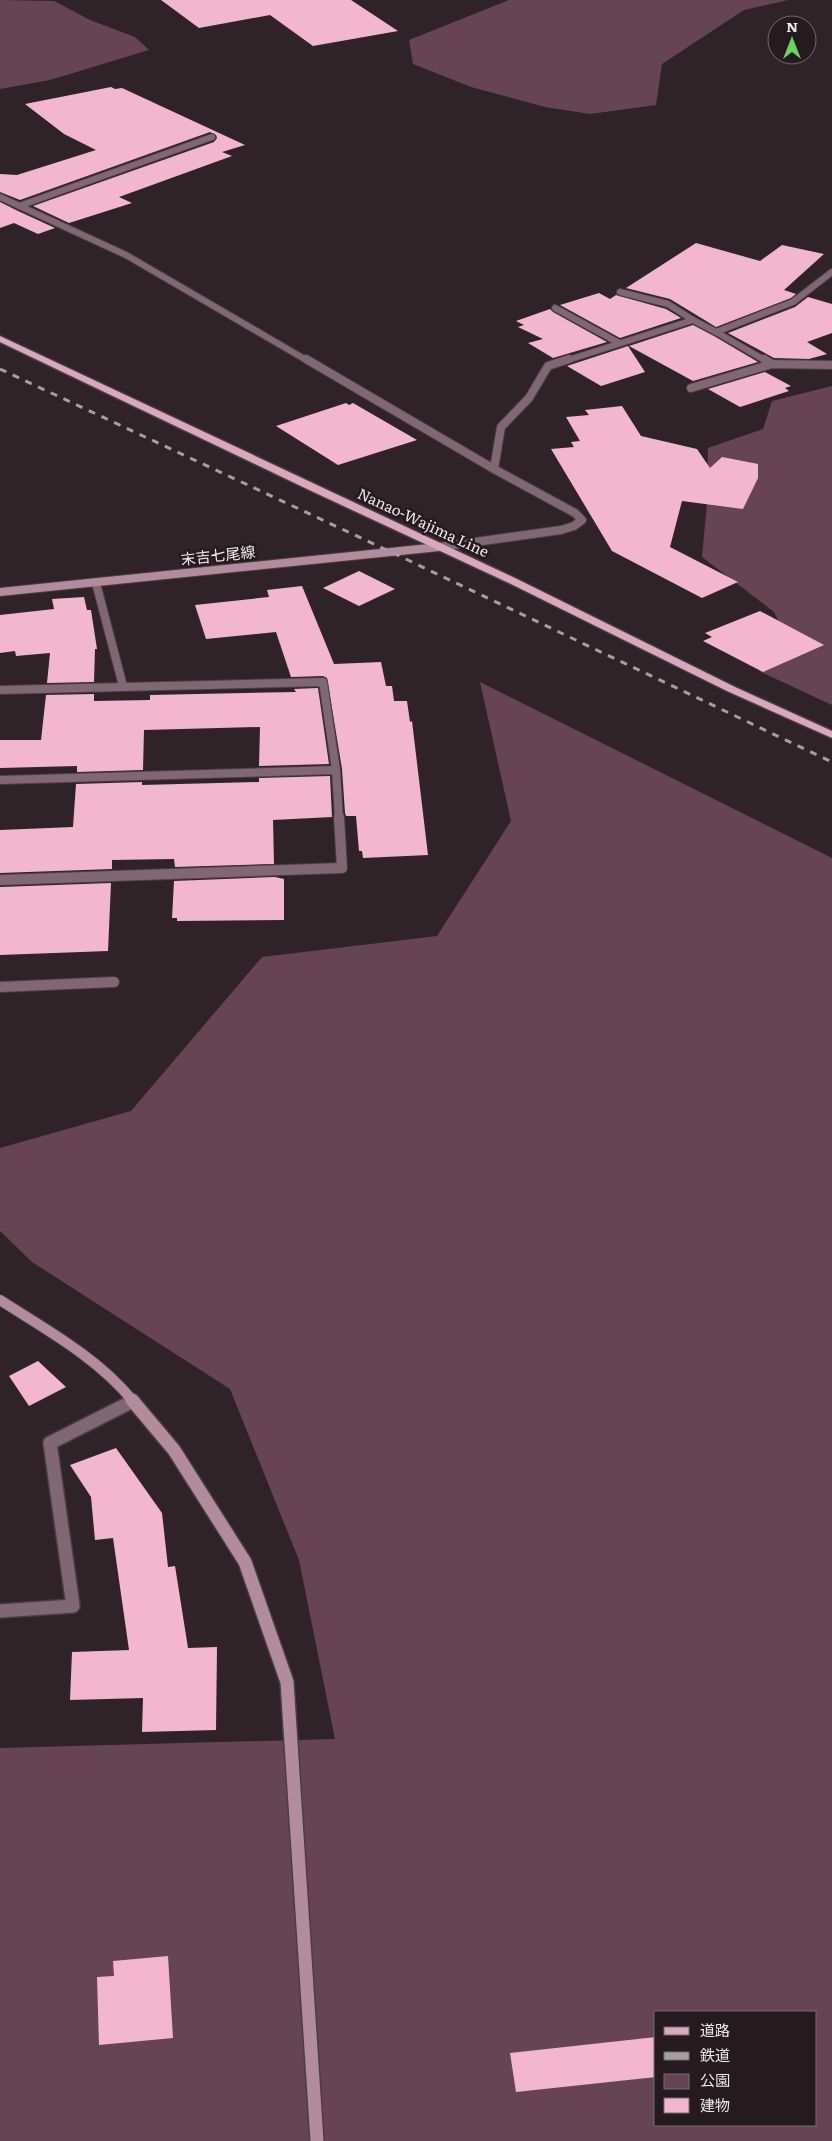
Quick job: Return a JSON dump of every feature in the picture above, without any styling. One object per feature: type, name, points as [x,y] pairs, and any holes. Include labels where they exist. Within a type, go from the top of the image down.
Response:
[{"type":"main road","name":"Nanao-Wajima Line","points":[[0,339],[515,582],[731,689],[832,735]]},
{"type":"street","points":[[19,206],[212,137]]},
{"type":"street","points":[[0,197],[126,255],[494,469],[574,513],[582,520],[574,526],[561,530],[439,547]]},
{"type":"street","points":[[716,332],[793,302],[832,272]]},
{"type":"street","points":[[620,292],[668,304],[772,364]]},
{"type":"street","points":[[555,308],[619,344]]},
{"type":"street","points":[[494,469],[501,427],[529,398],[548,366],[693,320]]},
{"type":"street","points":[[690,388],[772,364],[832,365]]},
{"type":"street","name":"末吉七尾線","points":[[0,592],[439,547]]},
{"type":"street","points":[[96,583],[123,686]]},
{"type":"street","points":[[0,690],[323,682],[336,770],[342,868],[0,880]]},
{"type":"street","points":[[0,780],[336,770]]},
{"type":"street","points":[[0,987],[114,982]]},
{"type":"street","points":[[0,1300],[68,1343],[120,1385],[174,1450],[245,1562],[288,1682],[317,2141]]},
{"type":"street","points":[[0,1611],[73,1606],[50,1443],[133,1401]]},
{"type":"green space","points":[[0,0],[54,1],[90,20],[135,37],[149,50],[50,80],[0,89]]},
{"type":"green space","points":[[509,0],[788,0],[744,10],[662,64],[656,105],[590,114],[545,107],[471,87],[413,64],[409,40]]},
{"type":"green space","points":[[832,386],[832,705],[761,672],[746,658],[787,638],[774,612],[702,557],[707,503],[708,448],[763,429],[772,401]]},
{"type":"green space","points":[[480,682],[832,858],[832,2141],[0,2141],[0,1748],[335,1739],[299,1560],[230,1389],[32,1262],[0,1231],[0,1148],[131,1111],[262,957],[437,936],[511,821]]},
{"type":"building","points":[[161,0],[351,0],[398,31],[313,46],[270,15],[199,28]]},
{"type":"building","points":[[111,87],[115,89],[122,88],[245,145],[222,152],[232,156],[119,197],[132,203],[69,223],[33,206],[214,142],[217,138],[216,135],[210,132],[20,200],[0,192],[0,174],[17,175],[96,150],[64,134],[25,104]]},
{"type":"building","points":[[0,202],[55,228],[38,234],[14,223],[0,228]]},
{"type":"building","points":[[696,243],[760,261],[782,245],[824,254],[784,290],[796,294],[791,298],[716,327],[670,299],[626,288]]},
{"type":"building","points":[[599,293],[610,299],[616,295],[666,309],[681,318],[620,338],[560,305]]},
{"type":"building","points":[[808,297],[832,304],[832,333],[807,342],[827,354],[809,359],[774,358],[728,333],[795,307]]},
{"type":"building","points":[[550,309],[607,342],[553,358],[528,343],[543,339],[518,327],[524,325],[516,321]]},
{"type":"building","points":[[693,325],[758,362],[693,381],[629,346]]},
{"type":"building","points":[[628,346],[645,372],[601,386],[567,366]]},
{"type":"building","points":[[765,372],[791,386],[785,388],[789,391],[740,407],[708,389]]},
{"type":"building","points":[[346,403],[349,405],[353,403],[417,440],[338,465],[276,426]]},
{"type":"building","points":[[622,406],[641,436],[697,449],[710,468],[722,457],[758,464],[758,478],[743,509],[682,501],[670,547],[738,582],[702,598],[612,551],[551,449],[574,447],[571,442],[580,441],[566,417],[589,415],[585,410]]},
{"type":"building","points":[[359,571],[395,589],[359,606],[323,588]]},
{"type":"building","points":[[302,586],[334,664],[381,662],[386,686],[392,686],[394,701],[407,701],[410,722],[412,721],[428,855],[363,858],[362,851],[359,851],[356,816],[346,816],[345,813],[342,769],[327,678],[323,676],[291,677],[276,632],[206,639],[195,605],[269,597],[267,590]]},
{"type":"building","points":[[84,597],[87,610],[91,610],[97,649],[95,649],[94,682],[47,683],[50,653],[16,656],[15,651],[0,653],[0,615],[54,609],[52,599]]},
{"type":"building","points":[[760,611],[824,645],[763,672],[703,641],[712,637],[705,633]]},
{"type":"building","points":[[318,688],[329,764],[259,766],[260,727],[144,730],[143,770],[77,772],[77,766],[0,768],[0,740],[41,740],[46,695],[94,694],[94,701],[150,700],[150,695],[296,692],[294,689]]},
{"type":"building","points":[[330,776],[332,817],[273,820],[274,864],[175,867],[174,859],[112,860],[112,869],[0,873],[0,830],[73,827],[76,784],[142,782],[142,785],[259,782],[259,778]]},
{"type":"building","points":[[275,877],[284,879],[284,920],[177,921],[177,918],[172,918],[174,881]]},
{"type":"building","points":[[111,883],[108,951],[0,955],[0,887]]},
{"type":"building","points":[[38,1361],[66,1387],[29,1406],[9,1376]]},
{"type":"building","points":[[116,1448],[162,1513],[168,1567],[175,1566],[188,1648],[217,1647],[216,1730],[142,1732],[143,1698],[70,1700],[72,1652],[129,1650],[113,1538],[95,1540],[91,1497],[70,1465]]},
{"type":"building","points":[[168,1956],[173,2038],[99,2045],[97,1977],[114,1976],[113,1961]]},
{"type":"building","points":[[654,2037],[654,2077],[516,2092],[510,2053]]},
{"type":"railway","points":[[0,369],[391,552],[832,762]]}]
